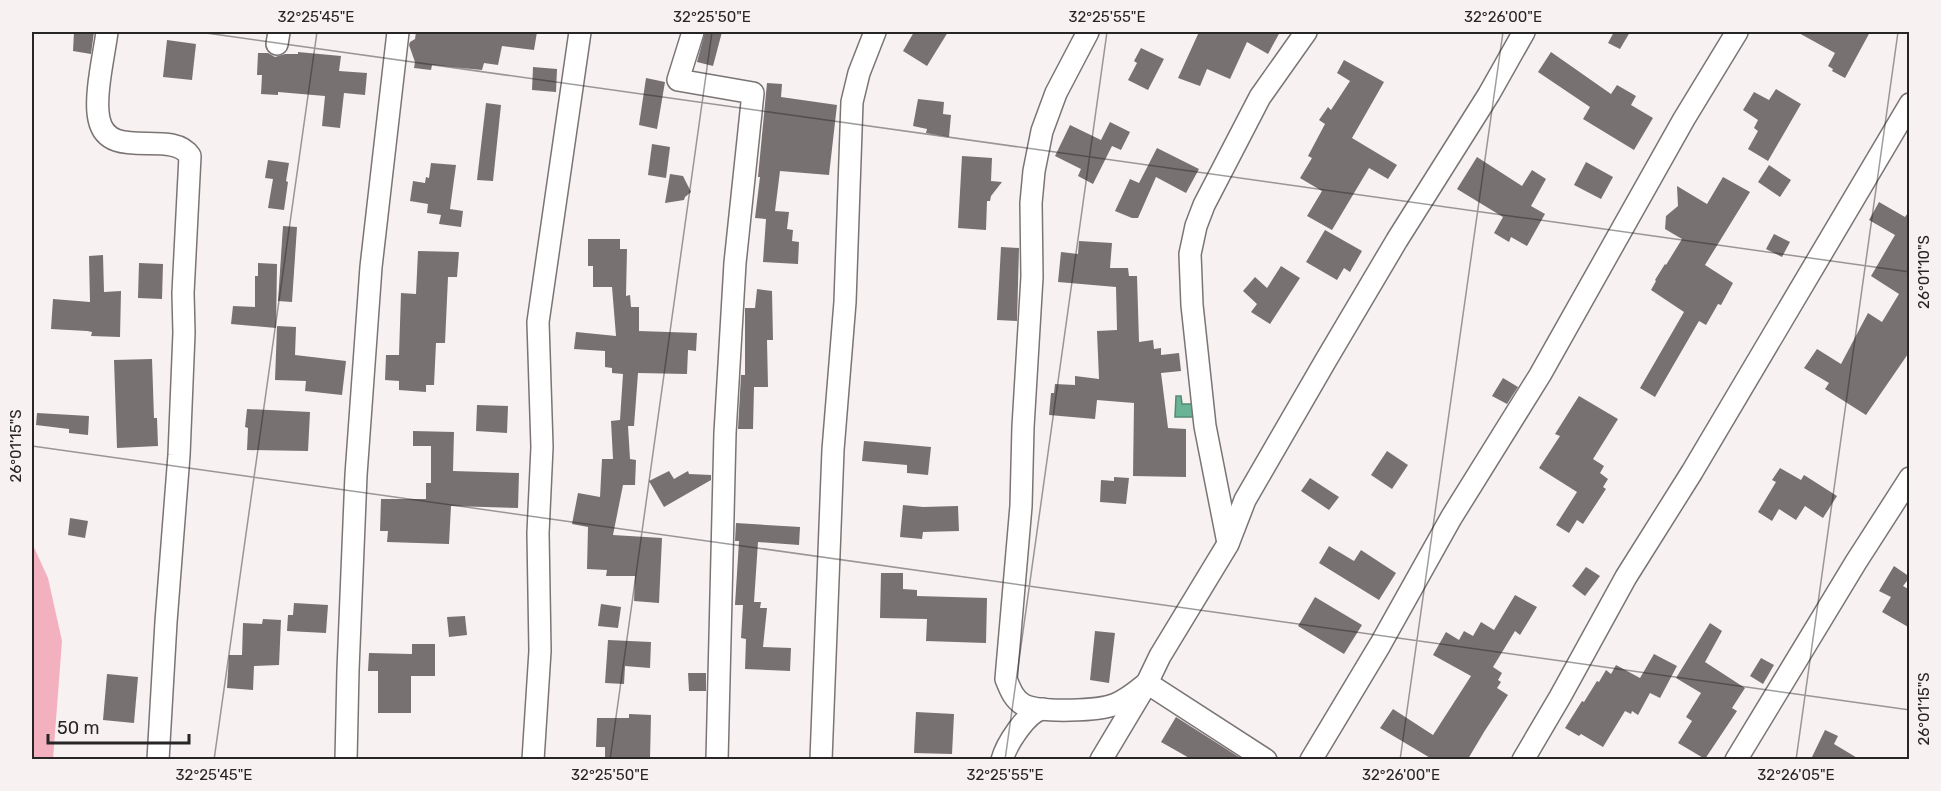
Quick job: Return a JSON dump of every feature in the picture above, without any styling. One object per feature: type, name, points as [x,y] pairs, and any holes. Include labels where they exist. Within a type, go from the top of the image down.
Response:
[{"type":"street","points":[[107,32],[97,107],[103,131],[121,141],[142,144],[176,144],[185,148],[190,156],[183,292],[184,333],[179,455],[158,759]]},
{"type":"street","points":[[346,759],[356,487],[370,279],[398,32]]},
{"type":"street","points":[[534,759],[540,651],[538,533],[542,447],[538,322],[580,32]]},
{"type":"street","points":[[693,32],[678,80],[753,93],[735,263],[725,433],[717,759]]},
{"type":"street","points":[[821,759],[833,450],[845,302],[852,102],[859,73],[875,32]]},
{"type":"street","points":[[1088,32],[1056,93],[1042,131],[1034,171],[1031,203],[1032,277],[1021,506],[1006,679],[1014,696],[1024,705],[1043,709],[1106,707],[1130,696],[1147,683]]},
{"type":"street","points":[[1228,544],[1205,426],[1192,305],[1191,254],[1196,226],[1204,205],[1260,97],[1306,32]]},
{"type":"street","points":[[1101,759],[1228,544],[1245,500],[1397,240],[1489,94],[1524,32]]},
{"type":"street","points":[[1311,759],[1380,645],[1451,518],[1540,375],[1684,119],[1737,32]]},
{"type":"street","points":[[1523,759],[1626,577],[1692,472],[1910,104]]},
{"type":"street","points":[[1736,759],[1910,478]]},
{"type":"street","points":[[1147,683],[1266,759]]},
{"type":"street","points":[[1106,707],[1117,715],[1118,733]]},
{"type":"street","points":[[1002,759],[1010,742],[1023,725],[1038,710],[1043,709]]},
{"type":"shaded area","points":[[1176,396],[1181,396],[1182,404],[1196,404],[1196,417],[1175,417]]},
{"type":"shaded area","points":[[32,543],[48,578],[62,641],[53,759],[32,759]]},
{"type":"building","points":[[74,32],[94,32],[91,54],[73,51]]},
{"type":"building","points":[[416,32],[537,32],[534,50],[502,46],[498,65],[484,63],[482,70],[432,65],[431,70],[414,68],[415,62],[409,45],[415,39]]},
{"type":"building","points":[[705,32],[722,32],[713,66],[697,62]]},
{"type":"building","points":[[914,32],[948,32],[927,66],[903,51]]},
{"type":"building","points":[[1199,32],[1280,32],[1268,54],[1247,42],[1230,79],[1207,69],[1200,86],[1178,78]]},
{"type":"building","points":[[1614,32],[1630,32],[1620,49],[1608,43]]},
{"type":"building","points":[[1797,32],[1870,32],[1845,78],[1828,66],[1835,53]]},
{"type":"building","points":[[167,40],[196,44],[192,80],[163,77]]},
{"type":"building","points":[[1141,48],[1164,59],[1148,90],[1128,80],[1137,63],[1134,61]]},
{"type":"building","points":[[298,52],[341,56],[339,71],[367,73],[365,95],[344,93],[340,128],[322,126],[325,96],[278,92],[278,95],[261,94],[262,75],[257,75],[258,53],[268,53],[275,57],[298,54]]},
{"type":"building","points":[[1551,52],[1611,94],[1617,85],[1636,96],[1631,105],[1653,118],[1634,150],[1583,119],[1590,107],[1538,72]]},
{"type":"building","points":[[1344,60],[1384,82],[1352,138],[1397,165],[1388,179],[1369,168],[1332,230],[1307,216],[1322,191],[1300,178],[1312,158],[1308,156],[1325,124],[1319,120],[1328,107],[1331,110],[1350,81],[1337,73]]},
{"type":"building","points":[[533,67],[557,69],[556,92],[532,90]]},
{"type":"building","points":[[646,78],[665,82],[657,129],[639,125]]},
{"type":"building","points":[[767,83],[782,84],[781,97],[837,105],[829,175],[780,171],[775,211],[789,212],[787,229],[793,230],[792,241],[799,242],[798,264],[763,262],[766,219],[755,218]]},
{"type":"building","points":[[1776,89],[1801,104],[1768,161],[1748,149],[1758,131],[1754,128],[1758,120],[1743,110],[1754,92],[1769,100]]},
{"type":"building","points":[[918,99],[944,102],[943,114],[951,115],[949,137],[926,133],[927,129],[913,126]]},
{"type":"building","points":[[486,103],[501,105],[493,181],[477,180]]},
{"type":"building","points":[[1110,122],[1130,132],[1121,150],[1112,146],[1093,184],[1078,176],[1081,169],[1055,156],[1070,125],[1101,140]]},
{"type":"building","points":[[652,144],[670,147],[666,178],[648,175]]},
{"type":"building","points":[[1157,148],[1199,169],[1186,193],[1156,177],[1138,218],[1115,211],[1130,179],[1139,183]]},
{"type":"building","points":[[962,156],[992,158],[991,181],[1002,182],[991,196],[990,201],[987,201],[986,230],[958,228]]},
{"type":"building","points":[[1477,157],[1522,186],[1532,170],[1546,179],[1531,206],[1545,214],[1527,246],[1511,237],[1509,242],[1494,233],[1503,217],[1457,189]]},
{"type":"building","points":[[268,160],[289,163],[284,210],[268,208],[273,179],[265,178]]},
{"type":"building","points":[[1586,162],[1613,177],[1601,199],[1574,185]]},
{"type":"building","points":[[431,163],[456,165],[450,209],[463,211],[461,227],[439,224],[441,215],[427,213],[428,204],[410,201],[413,181],[425,183],[426,177],[429,178]]},
{"type":"building","points":[[1769,165],[1791,180],[1780,197],[1758,182]]},
{"type":"building","points":[[670,174],[683,176],[691,192],[684,200],[665,203]]},
{"type":"building","points":[[1723,177],[1750,192],[1705,265],[1733,283],[1721,305],[1718,304],[1706,325],[1699,321],[1655,397],[1640,388],[1684,312],[1651,290],[1682,239],[1665,229],[1666,216],[1678,206],[1677,186],[1707,204]]},
{"type":"building","points":[[1879,202],[1905,217],[1910,210],[1910,351],[1866,415],[1825,389],[1829,383],[1804,368],[1817,349],[1841,364],[1868,313],[1882,322],[1899,294],[1871,276],[1895,235],[1869,220]]},
{"type":"building","points":[[283,226],[297,227],[292,302],[278,301]]},
{"type":"building","points":[[1325,230],[1362,251],[1350,272],[1344,268],[1337,280],[1306,262]]},
{"type":"building","points":[[1774,234],[1790,242],[1782,257],[1766,249]]},
{"type":"building","points":[[588,239],[620,239],[620,249],[627,249],[626,296],[630,295],[631,307],[639,307],[639,331],[697,333],[696,351],[688,350],[687,374],[638,373],[634,426],[628,426],[630,459],[636,460],[635,485],[623,485],[613,535],[662,538],[659,603],[634,601],[635,576],[606,576],[607,570],[587,569],[588,527],[572,524],[578,493],[600,497],[602,459],[613,459],[611,421],[620,420],[623,374],[612,373],[612,368],[605,367],[605,351],[574,349],[576,332],[616,336],[612,287],[593,287],[593,266],[588,266]]},
{"type":"building","points":[[1079,241],[1112,243],[1110,268],[1128,268],[1129,276],[1137,276],[1139,342],[1153,340],[1154,349],[1161,348],[1161,355],[1179,353],[1181,371],[1161,373],[1168,428],[1186,429],[1186,477],[1133,476],[1134,403],[1097,400],[1095,419],[1049,415],[1051,393],[1054,393],[1055,384],[1075,385],[1075,376],[1099,379],[1097,331],[1117,330],[1116,287],[1058,282],[1061,252],[1078,254]]},
{"type":"building","points":[[1001,247],[1019,248],[1017,321],[997,320]]},
{"type":"building","points":[[418,251],[459,252],[457,277],[448,277],[445,343],[436,343],[434,385],[426,385],[426,392],[399,390],[399,381],[385,380],[386,355],[399,355],[401,293],[416,294]]},
{"type":"building","points":[[103,255],[104,292],[121,291],[120,337],[91,336],[92,332],[87,331],[51,329],[53,299],[90,302],[89,256]]},
{"type":"building","points":[[139,263],[163,264],[162,299],[138,298]]},
{"type":"building","points":[[258,263],[277,264],[276,328],[231,324],[233,306],[255,307],[255,276],[258,276]]},
{"type":"building","points":[[1281,266],[1300,278],[1270,324],[1251,312],[1257,304],[1243,291],[1255,277],[1267,288]]},
{"type":"building","points":[[757,289],[772,291],[773,340],[767,340],[768,387],[754,387],[753,429],[738,429],[741,375],[745,375],[745,308],[755,308]]},
{"type":"building","points":[[277,326],[296,327],[295,355],[346,361],[342,395],[305,391],[306,381],[275,380]]},
{"type":"building","points":[[152,359],[154,418],[157,418],[158,446],[117,448],[114,360]]},
{"type":"building","points":[[1503,378],[1518,387],[1507,404],[1492,396]]},
{"type":"building","points":[[1579,396],[1618,419],[1593,459],[1604,466],[1600,473],[1608,479],[1603,487],[1606,489],[1583,524],[1577,520],[1569,533],[1556,525],[1577,492],[1539,468],[1560,436],[1555,434]]},
{"type":"building","points":[[477,405],[508,406],[507,433],[476,431]]},
{"type":"building","points":[[247,409],[310,412],[308,451],[247,450],[248,428],[245,427]]},
{"type":"building","points":[[37,413],[89,416],[88,435],[69,433],[69,429],[36,425]]},
{"type":"building","points":[[413,431],[454,432],[453,471],[519,473],[518,508],[451,506],[449,544],[387,542],[388,531],[380,531],[381,499],[426,499],[426,483],[431,483],[431,446],[413,446]]},
{"type":"building","points":[[864,441],[931,447],[928,475],[907,473],[907,465],[862,461]]},
{"type":"building","points":[[1387,451],[1408,465],[1392,489],[1371,475]]},
{"type":"building","points":[[1780,468],[1801,480],[1804,475],[1837,496],[1823,518],[1805,506],[1796,520],[1779,509],[1772,521],[1758,512],[1776,482],[1772,480]]},
{"type":"building","points":[[669,471],[674,479],[688,471],[689,474],[711,475],[711,480],[664,507],[649,481]]},
{"type":"building","points":[[1114,477],[1129,478],[1126,504],[1100,502],[1101,480],[1114,481]]},
{"type":"building","points":[[1310,478],[1339,497],[1329,510],[1301,491]]},
{"type":"building","points":[[903,505],[958,506],[959,531],[923,532],[922,539],[900,537]]},
{"type":"building","points":[[70,518],[88,521],[85,538],[68,535]]},
{"type":"building","points":[[736,523],[800,527],[799,545],[758,542],[754,602],[761,602],[760,608],[767,608],[763,647],[791,648],[790,671],[745,669],[746,639],[741,638],[743,605],[735,605],[739,541],[735,541]]},
{"type":"building","points":[[1329,546],[1354,561],[1361,550],[1396,573],[1379,600],[1319,563]]},
{"type":"building","points":[[1894,566],[1910,577],[1903,586],[1910,590],[1910,628],[1882,612],[1891,597],[1879,591]]},
{"type":"building","points":[[1586,567],[1600,576],[1585,596],[1572,586]]},
{"type":"building","points":[[881,573],[903,573],[903,589],[917,590],[917,596],[987,598],[986,643],[926,641],[927,619],[880,618]]},
{"type":"building","points":[[1515,595],[1537,607],[1520,635],[1515,631],[1493,667],[1502,673],[1498,680],[1501,682],[1497,688],[1508,695],[1468,759],[1432,759],[1380,728],[1393,709],[1433,735],[1471,676],[1433,655],[1446,632],[1459,640],[1464,631],[1473,636],[1481,622],[1494,630]]},
{"type":"building","points":[[1315,597],[1362,625],[1344,654],[1298,626]]},
{"type":"building","points":[[294,603],[328,605],[326,633],[287,631],[288,615],[293,615]]},
{"type":"building","points":[[601,604],[621,607],[618,628],[598,626]]},
{"type":"building","points":[[465,616],[467,635],[449,637],[447,617]]},
{"type":"building","points":[[263,619],[281,620],[279,665],[254,666],[253,690],[227,688],[229,655],[242,655],[243,623],[262,624]]},
{"type":"building","points":[[1710,623],[1722,631],[1705,662],[1745,688],[1732,708],[1737,711],[1705,759],[1678,743],[1692,721],[1686,717],[1701,693],[1676,678]]},
{"type":"building","points":[[1095,631],[1115,633],[1109,683],[1090,680]]},
{"type":"building","points":[[608,640],[651,642],[650,668],[625,666],[624,684],[605,683]]},
{"type":"building","points":[[412,644],[435,644],[435,676],[411,676],[411,713],[378,713],[378,671],[368,671],[369,653],[412,654]]},
{"type":"building","points":[[1654,654],[1677,666],[1660,698],[1650,693],[1638,715],[1632,711],[1631,714],[1625,711],[1603,747],[1565,728],[1606,670],[1611,674],[1616,665],[1640,678]]},
{"type":"building","points":[[1761,658],[1774,665],[1763,684],[1750,676]]},
{"type":"building","points":[[688,673],[706,673],[706,691],[689,691]]},
{"type":"building","points":[[107,674],[138,677],[134,723],[103,720]]},
{"type":"building","points":[[916,712],[954,714],[952,754],[914,753]]},
{"type":"building","points":[[629,714],[651,715],[650,759],[605,759],[605,747],[596,747],[597,718],[629,718]]},
{"type":"building","points":[[1176,717],[1242,759],[1191,759],[1161,742]]},
{"type":"building","points":[[1825,730],[1838,736],[1834,744],[1859,759],[1811,759]]}]
